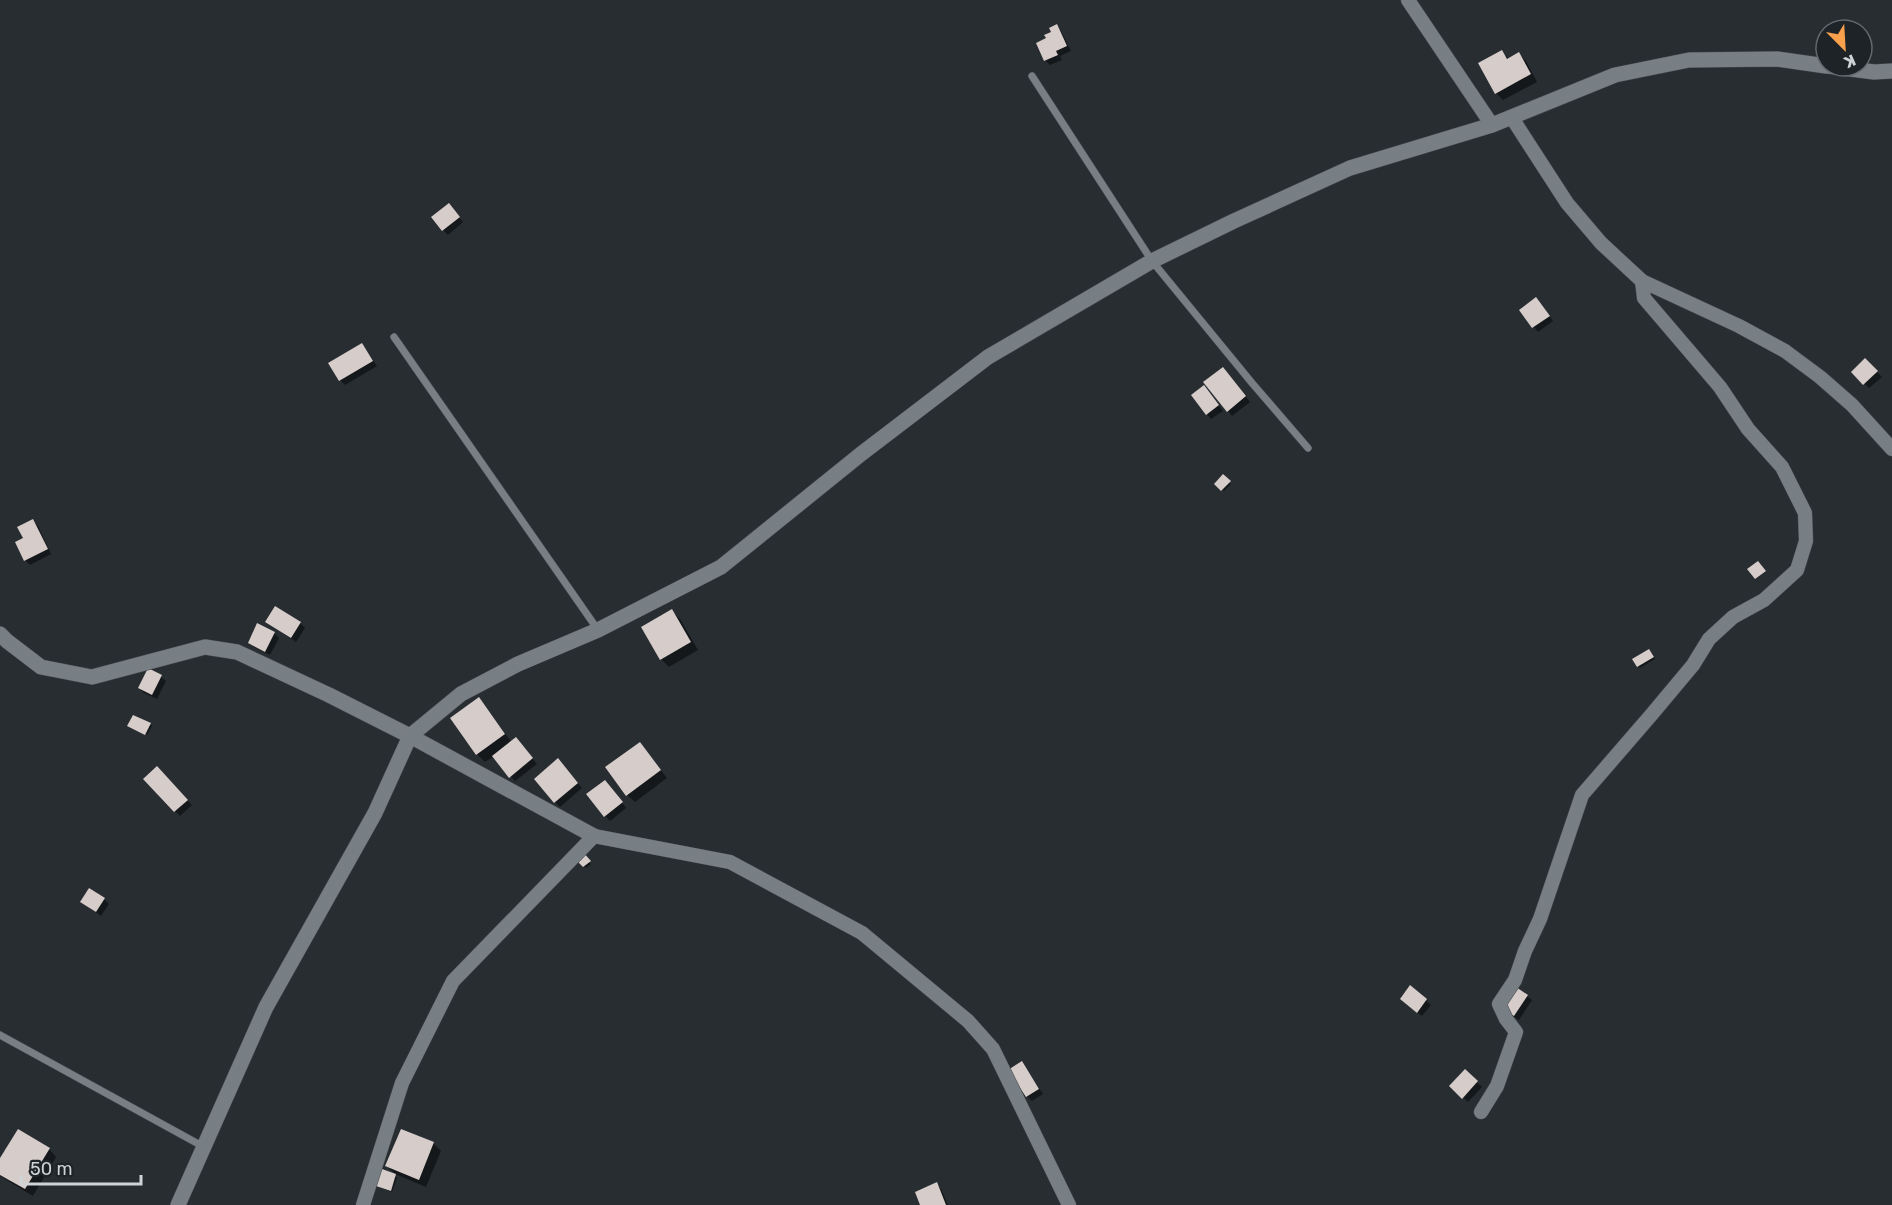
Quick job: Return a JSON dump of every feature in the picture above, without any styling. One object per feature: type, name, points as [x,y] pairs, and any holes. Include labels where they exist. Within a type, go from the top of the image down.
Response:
[{"type":"street","points":[[1408,0],[1492,125]]},
{"type":"street","points":[[178,1205],[266,1007],[375,813],[410,736],[461,694],[518,664],[598,630],[721,567],[861,454],[988,357],[1152,261],[1234,221],[1350,168],[1512,118],[1615,75],[1689,60],[1777,59],[1814,64]]},
{"type":"street","points":[[1874,72],[1892,71]]},
{"type":"street","points":[[1512,118],[1566,203],[1601,243],[1642,281],[1739,326],[1785,351],[1852,405],[1892,449]]},
{"type":"street","points":[[1480,1112],[1497,1086],[1516,1032],[1506,1019],[1499,1004],[1515,980],[1540,919],[1582,795],[1693,665],[1709,639],[1733,617],[1764,600],[1797,570],[1806,541],[1805,513],[1782,467],[1748,429],[1720,387],[1644,298],[1642,281]]},
{"type":"street","points":[[0,634],[6,641],[41,666],[92,677],[205,647],[237,652],[410,736],[594,836],[730,862],[862,933],[968,1022],[993,1049],[1069,1205]]},
{"type":"street","points":[[363,1205],[402,1083],[453,981],[594,836]]},
{"type":"lane","points":[[1032,76],[1152,261],[1308,448]]},
{"type":"lane","points":[[394,337],[598,630]]},
{"type":"lane","points":[[0,1035],[204,1147]]},
{"type":"building","points":[[1057,24],[1067,46],[1056,51],[1058,55],[1044,61],[1036,43],[1046,38],[1044,35],[1051,32],[1049,28]]},
{"type":"building","points":[[1502,50],[1507,59],[1519,52],[1531,74],[1495,94],[1478,63]]},
{"type":"building","points":[[449,203],[460,217],[442,231],[431,217]]},
{"type":"building","points":[[1536,297],[1550,316],[1532,328],[1519,310]]},
{"type":"building","points":[[362,343],[373,361],[339,381],[328,363]]},
{"type":"building","points":[[1865,358],[1878,371],[1863,385],[1851,372]]},
{"type":"building","points":[[1223,367],[1246,396],[1227,412],[1203,382]]},
{"type":"building","points":[[1204,385],[1219,405],[1206,415],[1191,395]]},
{"type":"building","points":[[1223,474],[1231,481],[1221,491],[1214,484]]},
{"type":"building","points":[[33,519],[48,549],[24,561],[15,542],[23,538],[17,527]]},
{"type":"building","points":[[1758,561],[1766,571],[1755,579],[1747,569]]},
{"type":"building","points":[[275,606],[301,622],[291,638],[265,622]]},
{"type":"building","points":[[672,609],[691,642],[660,660],[641,627]]},
{"type":"building","points":[[257,623],[275,632],[265,652],[248,643]]},
{"type":"building","points":[[1649,649],[1654,657],[1637,667],[1632,659]]},
{"type":"building","points":[[148,668],[162,675],[152,695],[138,688]]},
{"type":"building","points":[[479,697],[505,734],[476,755],[450,718]]},
{"type":"building","points":[[133,715],[151,723],[145,735],[127,726]]},
{"type":"building","points":[[516,737],[533,758],[509,778],[492,756]]},
{"type":"building","points":[[640,742],[661,770],[626,796],[605,767]]},
{"type":"building","points":[[558,758],[578,783],[554,803],[534,779]]},
{"type":"building","points":[[157,766],[188,800],[174,812],[143,779]]},
{"type":"building","points":[[605,780],[623,802],[604,817],[586,794]]},
{"type":"building","points":[[582,851],[591,861],[583,867],[574,858]]},
{"type":"building","points":[[89,888],[105,898],[96,912],[80,902]]},
{"type":"building","points":[[1410,985],[1427,999],[1417,1013],[1400,999]]},
{"type":"building","points":[[1513,985],[1528,995],[1514,1016],[1498,1007]]},
{"type":"building","points":[[1022,1061],[1039,1089],[1026,1097],[1008,1070]]},
{"type":"building","points":[[1465,1069],[1478,1081],[1462,1099],[1449,1086]]},
{"type":"building","points":[[18,1129],[50,1148],[25,1189],[0,1175],[0,1158]]},
{"type":"building","points":[[401,1129],[434,1142],[419,1180],[385,1166]]},
{"type":"building","points":[[382,1169],[396,1174],[391,1191],[376,1186]]},
{"type":"building","points":[[937,1182],[946,1205],[920,1205],[915,1192]]}]
